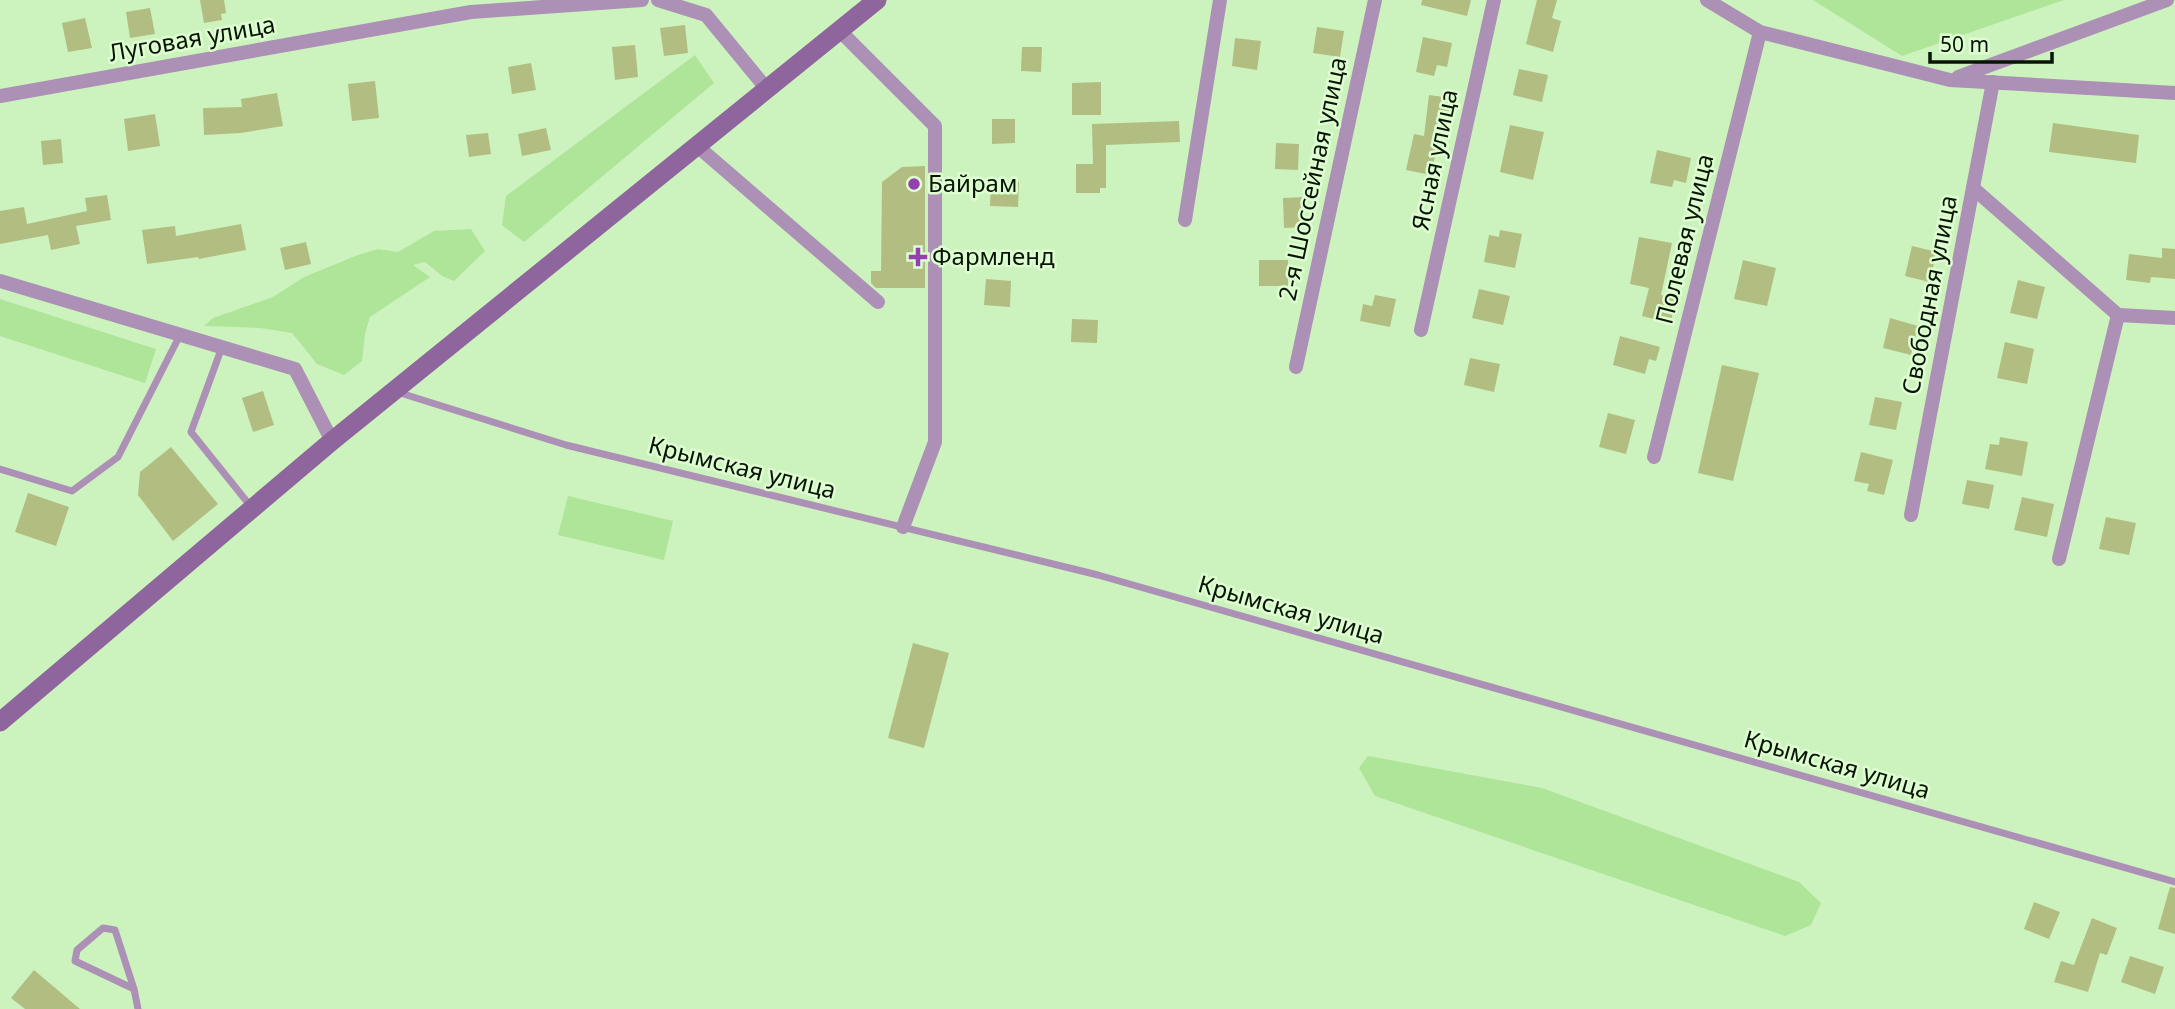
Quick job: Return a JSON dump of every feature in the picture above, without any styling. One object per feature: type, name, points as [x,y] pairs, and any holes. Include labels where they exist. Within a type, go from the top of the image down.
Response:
[{"type":"main road","points":[[0,722],[332,441],[877,0]]},
{"type":"street","name":"Луговая улица","points":[[0,96],[471,12],[642,0]]},
{"type":"street","points":[[658,0],[706,16],[766,88]]},
{"type":"street","points":[[1185,219],[1220,0]]},
{"type":"street","name":"2-я Шоссейная улица","points":[[1296,367],[1375,0]]},
{"type":"street","name":"Ясная улица","points":[[1421,330],[1494,0]]},
{"type":"street","points":[[1707,0],[1760,32],[1950,80],[2175,93]]},
{"type":"street","points":[[1950,80],[2167,0]]},
{"type":"street","points":[[839,30],[935,126],[935,442],[903,527]]},
{"type":"street","name":"Полевая улица","points":[[1654,457],[1760,32]]},
{"type":"street","name":"Свободная улица","points":[[1911,515],[1993,82]]},
{"type":"street","points":[[696,145],[878,302]]},
{"type":"street","points":[[1973,188],[2118,314],[2175,318]]},
{"type":"street","points":[[0,281],[295,369],[332,441]]},
{"type":"street","points":[[2059,559],[2118,314]]},
{"type":"lane","points":[[0,469],[72,491],[109,464],[118,457],[180,335]]},
{"type":"lane","points":[[222,348],[191,432],[252,508]]},
{"type":"lane","name":"Крымская улица","points":[[393,391],[566,444],[1098,575],[2175,882]]},
{"type":"lane","points":[[134,989],[75,961],[77,950],[103,928],[115,930],[134,989],[138,1009]]},
{"type":"green space","points":[[1813,0],[2064,0],[1902,56]]},
{"type":"green space","points":[[695,55],[714,83],[524,242],[502,225],[506,196]]},
{"type":"green space","points":[[471,229],[485,251],[454,281],[442,276],[425,262],[413,265],[430,277],[370,317],[362,361],[344,375],[317,364],[292,333],[260,328],[204,326],[213,318],[273,297],[304,277],[358,255],[378,249],[398,252],[434,231]]},
{"type":"green space","points":[[0,299],[156,349],[145,383],[0,336]]},
{"type":"green space","points":[[568,496],[673,521],[664,560],[558,535]]},
{"type":"green space","points":[[1368,756],[1542,788],[1799,882],[1821,903],[1811,925],[1785,936],[1375,796],[1359,768]]},
{"type":"building","points":[[200,0],[224,0],[226,13],[221,14],[222,20],[204,23]]},
{"type":"building","points":[[1422,0],[1471,0],[1467,16],[1421,5]]},
{"type":"building","points":[[1537,0],[1557,0],[1552,18],[1561,21],[1553,52],[1526,44]]},
{"type":"building","points":[[150,8],[155,34],[130,38],[126,12]]},
{"type":"building","points":[[85,18],[92,48],[68,52],[62,23]]},
{"type":"building","points":[[685,25],[688,53],[664,56],[660,28]]},
{"type":"building","points":[[1317,27],[1344,31],[1340,57],[1313,53]]},
{"type":"building","points":[[1423,37],[1452,43],[1447,67],[1437,65],[1434,76],[1416,72]]},
{"type":"building","points":[[1235,38],[1261,41],[1257,70],[1232,66]]},
{"type":"building","points":[[635,45],[638,77],[615,80],[612,47]]},
{"type":"building","points":[[1022,47],[1042,47],[1041,72],[1021,71]]},
{"type":"building","points":[[531,63],[536,90],[512,94],[508,67]]},
{"type":"building","points":[[1519,69],[1548,75],[1542,102],[1513,95]]},
{"type":"building","points":[[375,81],[379,118],[352,121],[348,84]]},
{"type":"building","points":[[1101,82],[1101,115],[1072,115],[1072,83]]},
{"type":"building","points":[[277,93],[283,126],[241,133],[204,135],[203,108],[242,107],[241,99]]},
{"type":"building","points":[[1429,95],[1451,98],[1448,119],[1443,119],[1431,175],[1406,170],[1414,134],[1424,136]]},
{"type":"building","points":[[155,114],[160,146],[128,151],[124,119]]},
{"type":"building","points":[[992,119],[1015,119],[1015,143],[992,144]]},
{"type":"building","points":[[1179,121],[1180,142],[1106,145],[1106,188],[1100,188],[1100,193],[1076,193],[1076,164],[1093,164],[1092,124]]},
{"type":"building","points":[[2053,123],[2139,135],[2136,163],[2049,152]]},
{"type":"building","points":[[1510,125],[1544,132],[1533,180],[1500,172]]},
{"type":"building","points":[[546,128],[551,150],[522,156],[518,134]]},
{"type":"building","points":[[488,133],[491,154],[469,157],[466,135]]},
{"type":"building","points":[[61,139],[63,163],[43,165],[41,141]]},
{"type":"building","points":[[1276,143],[1299,144],[1298,170],[1275,169]]},
{"type":"building","points":[[1657,150],[1691,158],[1686,183],[1674,180],[1672,187],[1650,183]]},
{"type":"building","points":[[925,166],[925,288],[876,288],[871,283],[871,271],[881,271],[882,182],[902,167]]},
{"type":"building","points":[[991,181],[1019,182],[1018,207],[990,206]]},
{"type":"building","points":[[107,195],[111,220],[76,226],[80,244],[51,250],[48,235],[0,244],[0,211],[24,207],[27,224],[87,211],[85,198]]},
{"type":"building","points":[[1304,197],[1305,227],[1284,228],[1283,198]]},
{"type":"building","points":[[241,224],[246,250],[199,259],[147,264],[142,230],[175,226],[176,236]]},
{"type":"building","points":[[1500,230],[1522,234],[1515,268],[1484,262],[1489,235],[1499,237]]},
{"type":"building","points":[[1639,237],[1672,243],[1661,295],[1677,299],[1670,323],[1642,316],[1649,288],[1630,284]]},
{"type":"building","points":[[306,242],[311,264],[285,270],[280,248]]},
{"type":"building","points":[[1912,246],[1937,252],[1929,282],[1905,276]]},
{"type":"building","points":[[2162,248],[2175,249],[2175,279],[2151,277],[2150,283],[2126,280],[2129,254],[2162,258]]},
{"type":"building","points":[[1259,260],[1288,260],[1288,286],[1259,286]]},
{"type":"building","points":[[1743,260],[1776,268],[1767,306],[1734,299]]},
{"type":"building","points":[[986,279],[1011,281],[1010,307],[984,305]]},
{"type":"building","points":[[2018,280],[2045,287],[2037,319],[2010,313]]},
{"type":"building","points":[[1479,289],[1510,296],[1503,325],[1472,318]]},
{"type":"building","points":[[1375,295],[1396,299],[1390,327],[1360,321],[1363,304],[1372,306]]},
{"type":"building","points":[[1890,318],[1918,326],[1911,355],[1883,348]]},
{"type":"building","points":[[1072,319],[1098,320],[1097,343],[1071,342]]},
{"type":"building","points":[[1620,336],[1660,347],[1656,361],[1649,359],[1645,374],[1613,365]]},
{"type":"building","points":[[2005,342],[2034,349],[2027,384],[1997,378]]},
{"type":"building","points":[[1470,358],[1500,364],[1494,392],[1464,385]]},
{"type":"building","points":[[1722,365],[1759,373],[1733,481],[1698,473]]},
{"type":"building","points":[[263,391],[274,425],[253,432],[242,398]]},
{"type":"building","points":[[1875,397],[1902,402],[1896,430],[1869,425]]},
{"type":"building","points":[[1608,413],[1635,420],[1626,454],[1599,447]]},
{"type":"building","points":[[2000,437],[2028,442],[2022,476],[1985,469],[1990,444],[1999,445]]},
{"type":"building","points":[[171,447],[218,504],[173,541],[138,495],[140,472]]},
{"type":"building","points":[[1861,452],[1893,460],[1884,495],[1867,491],[1869,484],[1854,481]]},
{"type":"building","points":[[1967,480],[1994,485],[1989,509],[1962,504]]},
{"type":"building","points":[[28,493],[69,507],[56,546],[15,532]]},
{"type":"building","points":[[2022,497],[2054,504],[2047,537],[2014,530]]},
{"type":"building","points":[[2106,517],[2136,523],[2129,555],[2099,549]]},
{"type":"building","points":[[913,643],[949,653],[924,748],[888,738]]},
{"type":"building","points":[[2170,887],[2175,888],[2175,934],[2158,929]]},
{"type":"building","points":[[2034,902],[2060,912],[2049,939],[2024,929]]},
{"type":"building","points":[[2092,918],[2117,928],[2107,955],[2100,953],[2088,992],[2054,982],[2061,961],[2074,965]]},
{"type":"building","points":[[2130,956],[2164,967],[2155,994],[2121,982]]},
{"type":"building","points":[[34,970],[80,1009],[25,1009],[11,998]]},
{"type":"place","name":"Байрам","points":[[914,184]]},
{"type":"place","name":"Фармленд","points":[[918,257]]}]
